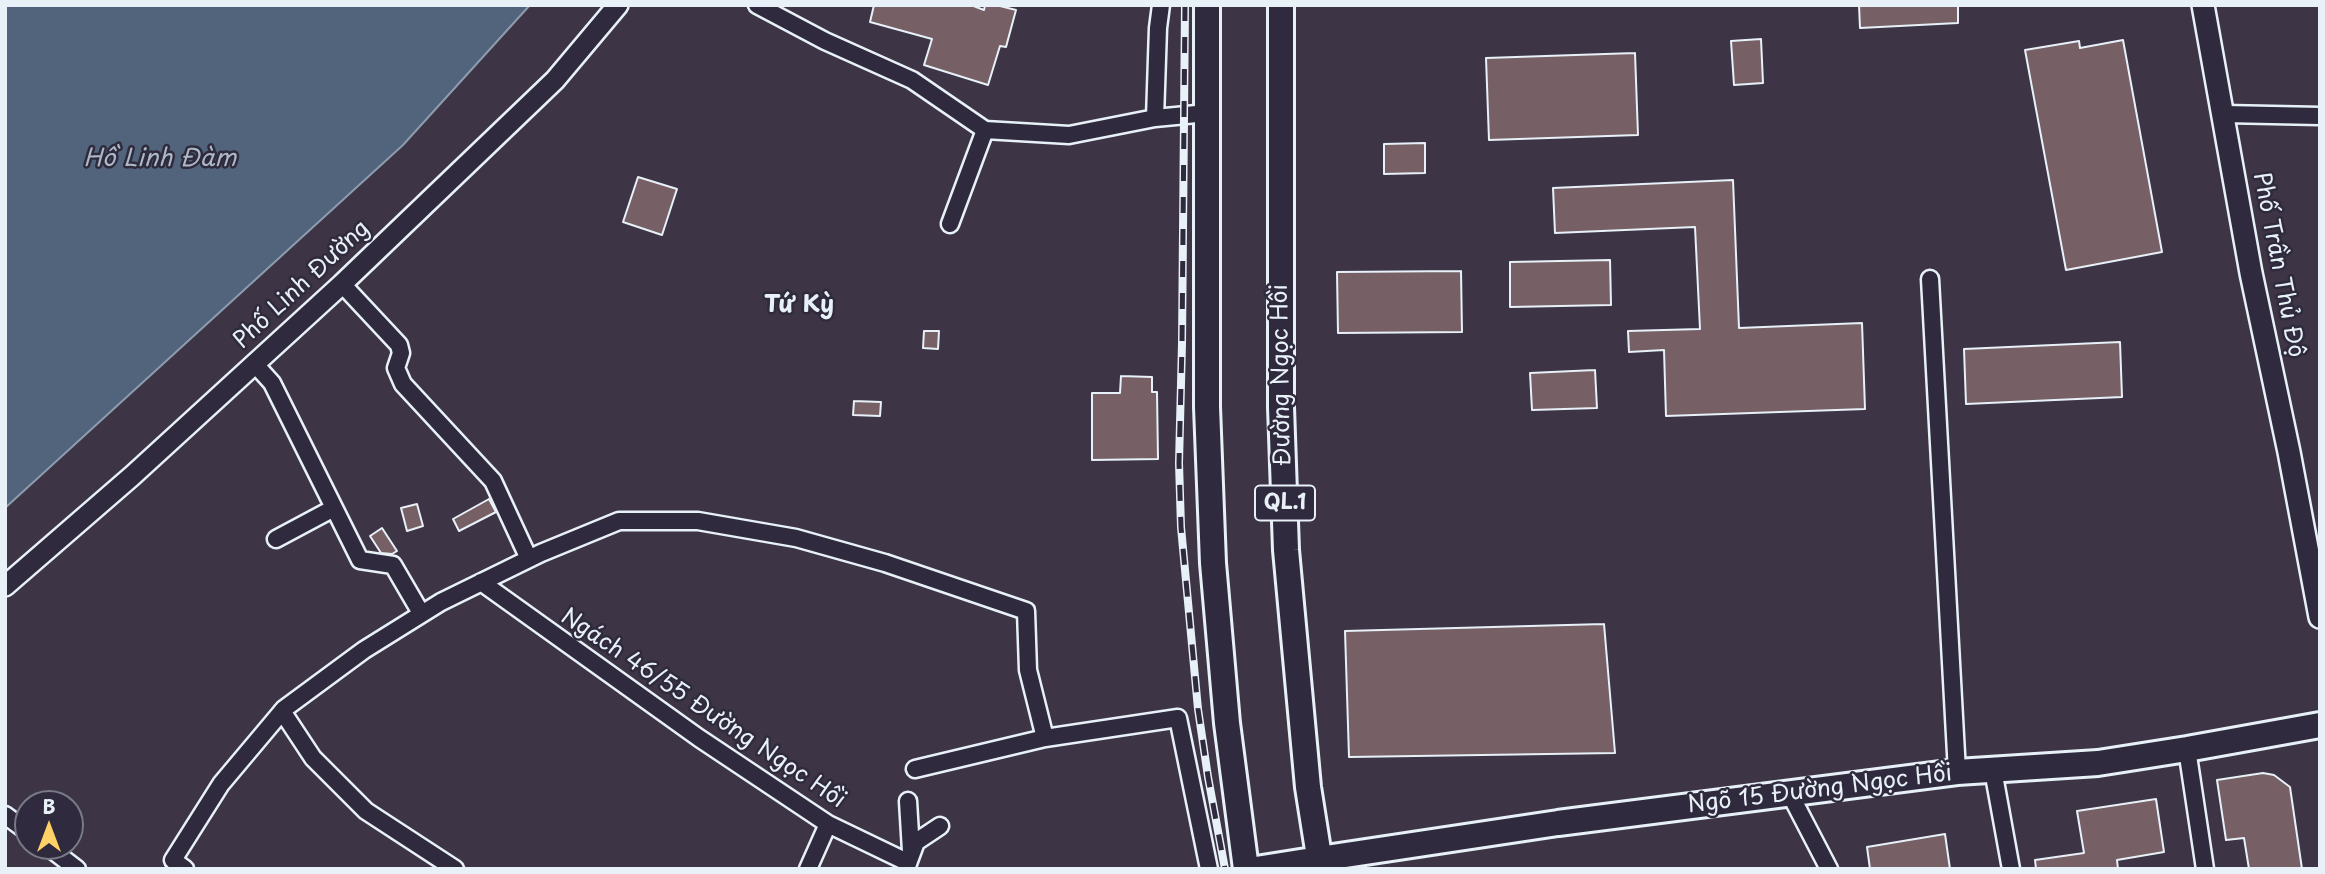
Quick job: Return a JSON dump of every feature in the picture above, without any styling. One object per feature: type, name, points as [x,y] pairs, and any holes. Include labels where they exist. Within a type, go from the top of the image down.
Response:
[{"type":"main road","points":[[1207,5],[1207,407],[1213,562],[1227,723],[1246,869]]},
{"type":"main road","name":"Đường Ngọc Hồi","points":[[1281,5],[1281,407],[1286,550],[1306,763],[1320,864]]},
{"type":"main road","name":"Phố Trần Thủ Độ","points":[[2203,5],[2251,273],[2320,617]]},
{"type":"main road","name":"Ngõ 15 Đường Ngọc Hồi","points":[[1256,869],[1320,864],[1558,823],[1790,793],[1957,772],[2098,762],[2187,750],[2320,725]]},
{"type":"street","name":"Phố Linh Đường","points":[[5,586],[132,476],[342,284],[555,79],[618,5]]},
{"type":"street","points":[[757,5],[825,41],[912,80],[985,130],[1069,135],[1155,118],[1207,113]]},
{"type":"street","points":[[1155,118],[1157,28],[1161,5]]},
{"type":"street","points":[[2224,114],[2320,116]]},
{"type":"street","points":[[950,224],[985,130]]},
{"type":"street","points":[[1930,279],[1957,772]]},
{"type":"street","points":[[342,284],[399,345],[401,353],[397,368],[403,384],[493,481],[529,559]]},
{"type":"street","points":[[254,363],[272,383],[360,560],[393,565],[421,613]]},
{"type":"street","points":[[276,539],[334,508]]},
{"type":"street","points":[[179,864],[220,784],[282,711],[364,650],[421,613],[529,559],[620,521],[698,521],[796,538],[885,563],[1026,611],[1028,670],[1045,738]]},
{"type":"street","name":"Ngách 46/55 Đường Ngọc Hồi","points":[[481,582],[699,738],[828,824],[910,856]]},
{"type":"street","points":[[282,711],[313,758],[366,810],[455,869]]},
{"type":"street","points":[[915,769],[1045,738],[1178,718],[1209,869]]},
{"type":"street","points":[[2187,750],[2205,869]]},
{"type":"street","points":[[1993,770],[2011,869]]},
{"type":"street","points":[[1790,793],[1829,869]]},
{"type":"street","points":[[908,801],[910,856]]},
{"type":"street","points":[[808,869],[828,824]]},
{"type":"street","points":[[910,856],[940,826]]},
{"type":"water","name":"Hồ Linh Đàm","points":[[5,5],[530,5],[403,145],[5,508]]},
{"type":"building","points":[[874,5],[971,5],[984,10],[985,5],[996,5],[1016,10],[1006,47],[1000,46],[988,85],[924,65],[932,39],[870,22]]},
{"type":"building","points":[[1859,5],[1958,5],[1958,23],[1860,28]]},
{"type":"building","points":[[1761,39],[1763,83],[1734,85],[1731,41]]},
{"type":"building","points":[[2123,40],[2162,252],[2066,270],[2025,50],[2079,41],[2080,48]]},
{"type":"building","points":[[1635,53],[1638,135],[1489,140],[1486,58]]},
{"type":"building","points":[[1425,143],[1425,173],[1384,174],[1384,144]]},
{"type":"building","points":[[638,177],[677,189],[662,235],[623,222]]},
{"type":"building","points":[[1733,180],[1739,328],[1862,323],[1865,409],[1666,416],[1664,350],[1629,352],[1628,331],[1700,329],[1695,227],[1555,233],[1553,188]]},
{"type":"building","points":[[1610,260],[1611,305],[1510,307],[1510,262]]},
{"type":"building","points":[[1461,271],[1462,332],[1338,333],[1337,272]]},
{"type":"building","points":[[924,331],[939,331],[938,349],[923,348]]},
{"type":"building","points":[[2120,342],[2122,397],[1966,404],[1964,349]]},
{"type":"building","points":[[1595,370],[1597,408],[1532,410],[1530,373]]},
{"type":"building","points":[[1121,376],[1152,377],[1152,392],[1157,392],[1158,459],[1092,460],[1092,393],[1120,393]]},
{"type":"building","points":[[854,401],[881,402],[880,416],[853,415]]},
{"type":"building","points":[[489,499],[496,512],[459,531],[453,519]]},
{"type":"building","points":[[417,504],[423,526],[407,531],[401,508]]},
{"type":"building","points":[[382,528],[397,551],[392,554],[381,553],[370,536]]},
{"type":"building","points":[[1604,624],[1615,753],[1349,757],[1345,631]]},
{"type":"building","points":[[2263,773],[2274,775],[2290,787],[2302,869],[2249,869],[2244,838],[2226,840],[2217,780]]},
{"type":"building","points":[[2156,799],[2164,852],[2117,860],[2118,869],[2036,869],[2035,860],[2084,853],[2077,811]]},
{"type":"building","points":[[1945,834],[1950,869],[1870,869],[1867,847]]},
{"type":"railway","points":[[1185,5],[1179,463],[1181,527],[1198,709],[1225,869]]},
{"type":"district","name":"Tứ Kỳ","points":[[799,305]]}]
